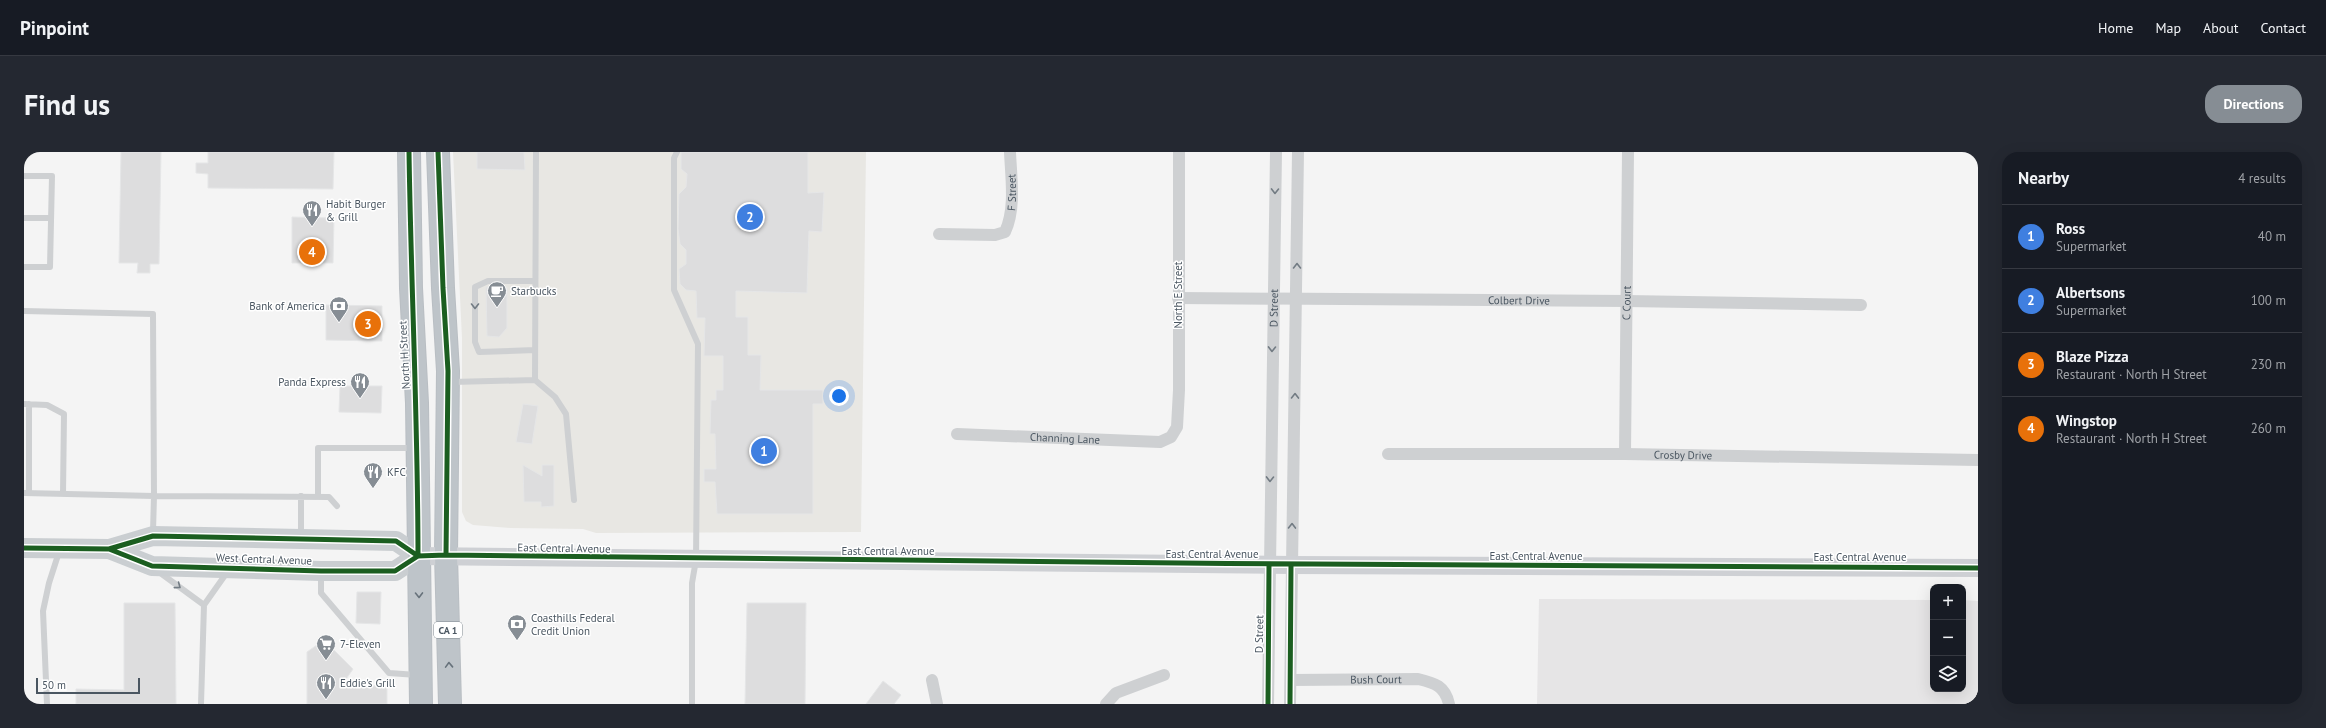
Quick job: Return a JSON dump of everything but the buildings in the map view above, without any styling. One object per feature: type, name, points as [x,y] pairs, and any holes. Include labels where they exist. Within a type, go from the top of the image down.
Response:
[{"type":"highway","name":"North H Street","points":[[409,152],[417,448],[421,704]]},
{"type":"highway","name":"CA 1","points":[[438,152],[448,382],[446,555],[450,704]]},
{"type":"main road","name":"West Central Avenue","points":[[24,548],[109,549],[153,536],[301,539],[396,541],[418,556],[395,571],[321,571],[152,566],[109,549]]},
{"type":"main road","name":"East Central Avenue","points":[[446,555],[696,560],[1292,565],[1978,568]]},
{"type":"main road","points":[[418,556],[446,555]]},
{"type":"street","name":"F Street","points":[[939,234],[995,235],[1006,232],[1009,223],[1011,194],[1010,152]]},
{"type":"street","name":"North E Street","points":[[1171,437],[1177,427],[1179,390],[1179,152]]},
{"type":"street","name":"D Street","points":[[1268,704],[1272,299],[1276,152]]},
{"type":"street","points":[[1290,704],[1298,152]]},
{"type":"street","name":"C Court","points":[[1625,454],[1628,152]]},
{"type":"street","name":"Colbert Drive","points":[[1178,298],[1627,301],[1861,305]]},
{"type":"street","name":"Channing Lane","points":[[957,434],[1160,442],[1171,437]]},
{"type":"street","name":"Crosby Drive","points":[[1388,454],[1625,454],[1978,460]]},
{"type":"street","points":[[1106,704],[1116,693],[1164,675]]},
{"type":"street","name":"Bush Court","points":[[1291,680],[1418,679],[1439,686],[1448,697],[1449,704]]},
{"type":"street","points":[[932,680],[937,704]]},
{"type":"lane","points":[[535,380],[536,152]]},
{"type":"lane","points":[[677,152],[674,158],[674,290],[698,344],[696,560],[692,582],[692,704]]},
{"type":"lane","points":[[24,176],[52,176],[50,267],[24,267]]},
{"type":"lane","points":[[24,218],[51,218]]},
{"type":"lane","points":[[535,281],[488,281],[475,287],[475,342],[479,352],[535,350]]},
{"type":"lane","points":[[24,311],[153,314],[153,536]]},
{"type":"lane","points":[[448,382],[535,380],[555,397],[566,414],[574,500]]},
{"type":"lane","points":[[63,494],[64,414],[47,404],[26,404],[27,493],[63,494],[154,496],[329,497],[337,506]]},
{"type":"lane","points":[[318,497],[318,448],[417,448]]},
{"type":"lane","points":[[301,496],[301,539]]},
{"type":"lane","points":[[47,704],[43,611],[49,583],[60,548]]},
{"type":"lane","points":[[152,566],[204,605]]},
{"type":"lane","points":[[202,704],[204,605],[230,568]]},
{"type":"lane","points":[[321,571],[321,593],[389,673],[421,675]]},
{"type":"shaded area","points":[[453,152],[866,152],[861,532],[596,533],[583,529],[510,528],[473,525],[466,521],[462,512],[462,338]]},
{"type":"shaded area","points":[[1539,599],[1930,600],[1930,692],[1966,692],[1966,600],[1978,601],[1978,704],[1537,704]]},
{"type":"cycle path","points":[[409,152],[417,455],[418,556]]},
{"type":"cycle path","points":[[438,152],[443,288],[448,371],[446,555]]},
{"type":"cycle path","points":[[24,548],[109,549],[153,536],[396,541],[418,556]]},
{"type":"cycle path","points":[[109,549],[152,566],[321,571],[395,571],[418,556],[446,555],[829,560],[1978,568]]},
{"type":"cycle path","points":[[1268,704],[1269,564]]},
{"type":"cycle path","points":[[1290,704],[1291,565]]},
{"type":"place","name":"Albertsons","points":[[750,217]]},
{"type":"place","name":"Habit Burger & Grill","points":[[312,227]]},
{"type":"place","name":"Wingstop","points":[[312,252]]},
{"type":"place","name":"Starbucks","points":[[497,308]]},
{"type":"place","name":"Bank of America","points":[[339,323]]},
{"type":"place","name":"Blaze Pizza","points":[[368,324]]},
{"type":"place","name":"Panda Express","points":[[360,399]]},
{"type":"place","name":"Ross","points":[[764,451]]},
{"type":"place","name":"KFC","points":[[373,489]]},
{"type":"place","name":"Coasthills Federal Credit Union","points":[[517,641]]},
{"type":"place","name":"7-Eleven","points":[[326,661]]},
{"type":"place","name":"Eddie's Grill","points":[[326,700]]}]
